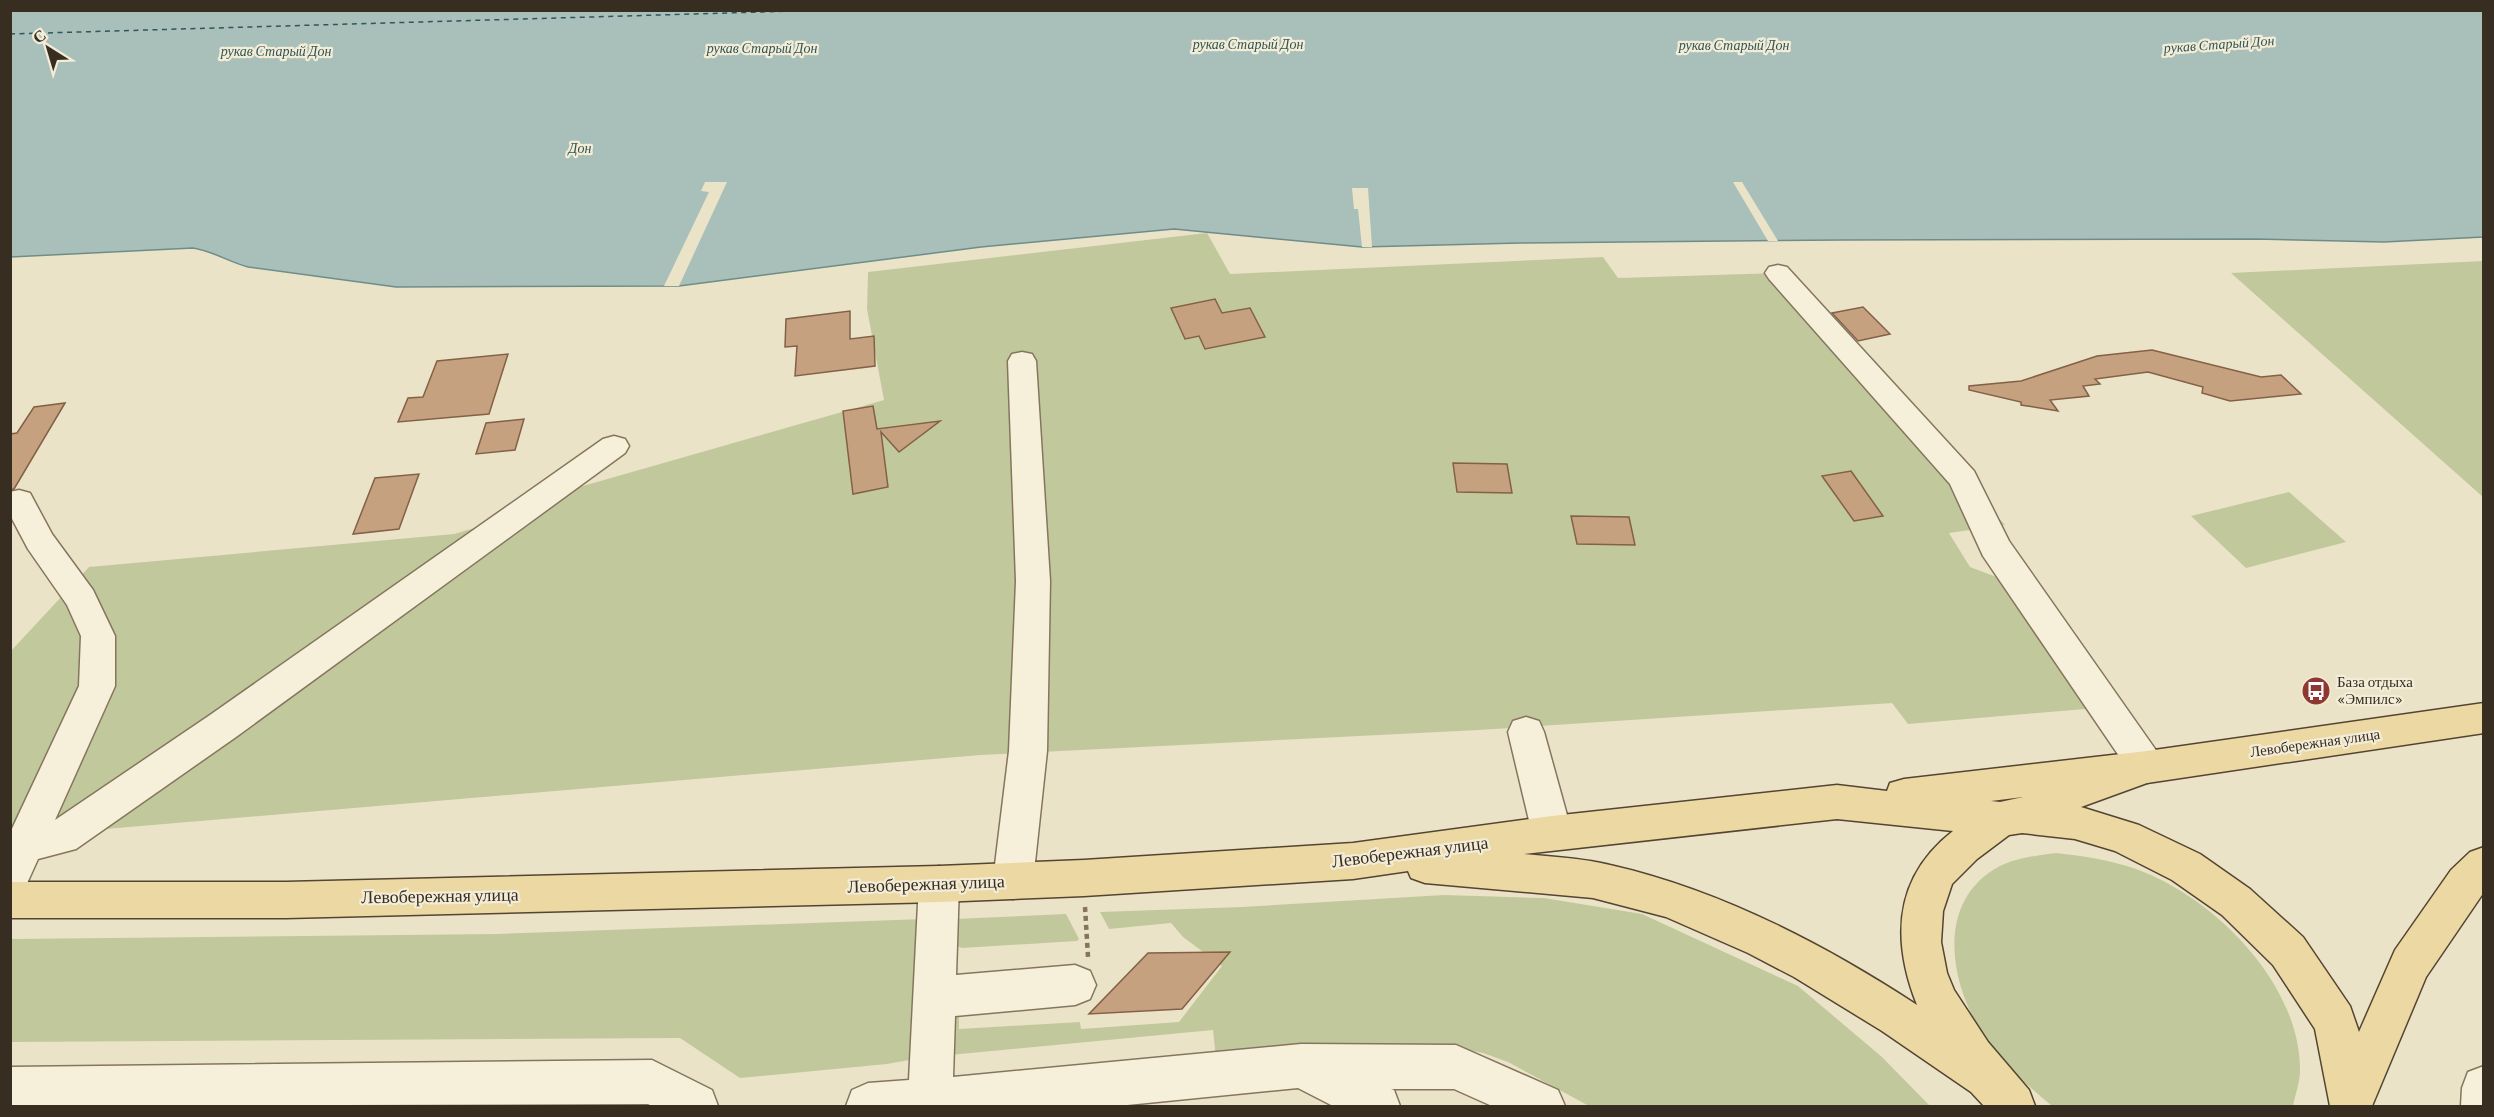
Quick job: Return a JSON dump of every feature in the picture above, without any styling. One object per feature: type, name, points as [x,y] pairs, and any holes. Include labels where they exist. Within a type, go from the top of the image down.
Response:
[{"type":"main road","name":"Левобережная улица","points":[[10,900],[286,900],[939,884],[1084,878],[1353,861],[1552,833],[2147,767],[2484,718]]},
{"type":"main road","name":"Левобережная улица","points":[[1837,802],[2011,817],[2076,790],[2147,767]]},
{"type":"main road","points":[[1999,1091],[1946,1022],[1923,965],[1920,923],[1933,879],[1959,849],[2011,817],[2075,822],[2125,837],[2186,867],[2236,902],[2288,951],[2335,1021],[2351,1102]]},
{"type":"main road","points":[[1353,861],[1520,870],[1614,884],[1706,913],[1796,955],[1870,997],[1999,1091]]},
{"type":"main road","points":[[2351,1102],[2410,964],[2465,883],[2484,865]]},
{"type":"street","points":[[1778,273],[1963,479],[1995,547],[2147,767]]},
{"type":"street","points":[[1013,881],[1028,751],[1033,581],[1022,361]]},
{"type":"street","points":[[27,844],[62,837],[223,726],[614,446]]},
{"type":"street","points":[[10,877],[97,686],[98,636],[81,599],[40,541],[20,501]]},
{"type":"street","points":[[1526,732],[1552,833]]},
{"type":"street","points":[[930,1100],[939,884]]},
{"type":"street","points":[[935,997],[1075,985]]},
{"type":"street","points":[[868,1107],[930,1100],[1007,1101],[1301,1066],[1456,1067],[1542,1107]]},
{"type":"street","points":[[1301,1066],[1378,1107]]},
{"type":"street","points":[[10,1089],[652,1082],[696,1107]]},
{"type":"street","points":[[2483,1107],[2484,1088]]},
{"type":"path","points":[[1075,985],[1089,972],[1084,878]]},
{"type":"green space","points":[[1207,233],[1230,274],[1603,257],[1618,278],[1778,273],[1793,293],[2005,525],[1949,533],[1970,567],[2015,584],[2097,708],[1908,724],[1892,703],[1479,730],[981,755],[11,837],[10,652],[89,567],[454,534],[478,527],[513,506],[884,400],[867,309],[868,272]]},
{"type":"green space","points":[[2483,261],[2483,497],[2231,273]]},
{"type":"green space","points":[[2289,492],[2346,542],[2246,568],[2191,516]]},
{"type":"green space","points":[[2056,853],[2116,863],[2165,882],[2195,900],[2222,922],[2248,948],[2269,976],[2286,1007],[2296,1038],[2300,1071],[2293,1106],[2052,1106],[2008,1065],[1985,1037],[1964,997],[1954,951],[1956,929],[1961,907],[1973,888],[1990,872],[2014,861]]},
{"type":"green space","points":[[1444,895],[1544,898],[1642,914],[1798,986],[1882,1057],[1930,1106],[1589,1106],[1508,1062],[1483,1053],[1451,1047],[1216,1059],[1213,1030],[950,1055],[951,1005],[959,1006],[959,1029],[1080,1022],[1081,1029],[1179,1022],[1222,966],[1183,937],[1171,923],[1109,929],[1100,912],[1242,907]]},
{"type":"green space","points":[[1066,914],[1079,939],[1077,941],[962,948],[954,945],[954,919]]},
{"type":"green space","points":[[924,919],[915,1059],[887,1064],[740,1078],[680,1038],[11,1042],[10,939],[497,934]]},
{"type":"water","name":"Дон","points":[[11,11],[2483,11],[2483,237],[2384,242],[2256,239],[1843,240],[1362,247],[1174,229],[981,247],[679,286],[396,287],[248,267],[193,248],[11,257]]},
{"type":"pier","points":[[705,182],[727,182],[679,286],[664,286],[709,192],[701,191]]},
{"type":"pier","points":[[1733,182],[1742,182],[1778,241],[1768,241]]},
{"type":"pier","points":[[1352,188],[1368,188],[1372,247],[1362,247],[1358,209],[1354,209]]},
{"type":"building","points":[[1215,299],[1222,313],[1250,308],[1265,337],[1205,349],[1199,336],[1185,339],[1171,308]]},
{"type":"building","points":[[1863,307],[1890,334],[1858,341],[1832,313]]},
{"type":"building","points":[[850,311],[850,339],[874,336],[875,366],[795,376],[797,346],[785,347],[786,319]]},
{"type":"building","points":[[2152,350],[2261,377],[2281,375],[2301,394],[2230,401],[2202,393],[2203,387],[2148,372],[2095,379],[2100,384],[2083,386],[2089,396],[2050,400],[2058,411],[2021,405],[2021,402],[1969,390],[1969,386],[2021,381],[2097,356]]},
{"type":"building","points":[[508,354],[489,414],[398,422],[408,398],[423,397],[437,361]]},
{"type":"building","points":[[65,403],[14,489],[10,490],[10,434],[17,433],[34,407]]},
{"type":"building","points":[[873,406],[877,429],[940,421],[899,452],[881,432],[888,487],[853,494],[843,411]]},
{"type":"building","points":[[524,419],[515,450],[476,454],[486,423]]},
{"type":"building","points":[[1453,463],[1507,464],[1512,493],[1457,492]]},
{"type":"building","points":[[1851,471],[1883,516],[1854,521],[1822,476]]},
{"type":"building","points":[[419,474],[399,529],[353,534],[375,478]]},
{"type":"building","points":[[1571,516],[1629,517],[1635,545],[1577,544]]},
{"type":"building","points":[[1230,952],[1182,1009],[1089,1014],[1148,953]]},
{"type":"ferry route","points":[[10,34],[829,10]]},
{"type":"place","name":"База отдыха «Эмпилс»","points":[[2316,691]]},
{"type":"water label","name":"рукав Старый Дон","points":[[1248,44]]},
{"type":"water label","name":"рукав Старый Дон","points":[[2219,44]]},
{"type":"water label","name":"рукав Старый Дон","points":[[1734,45]]},
{"type":"water label","name":"рукав Старый Дон","points":[[762,48]]},
{"type":"water label","name":"рукав Старый Дон","points":[[276,51]]}]
